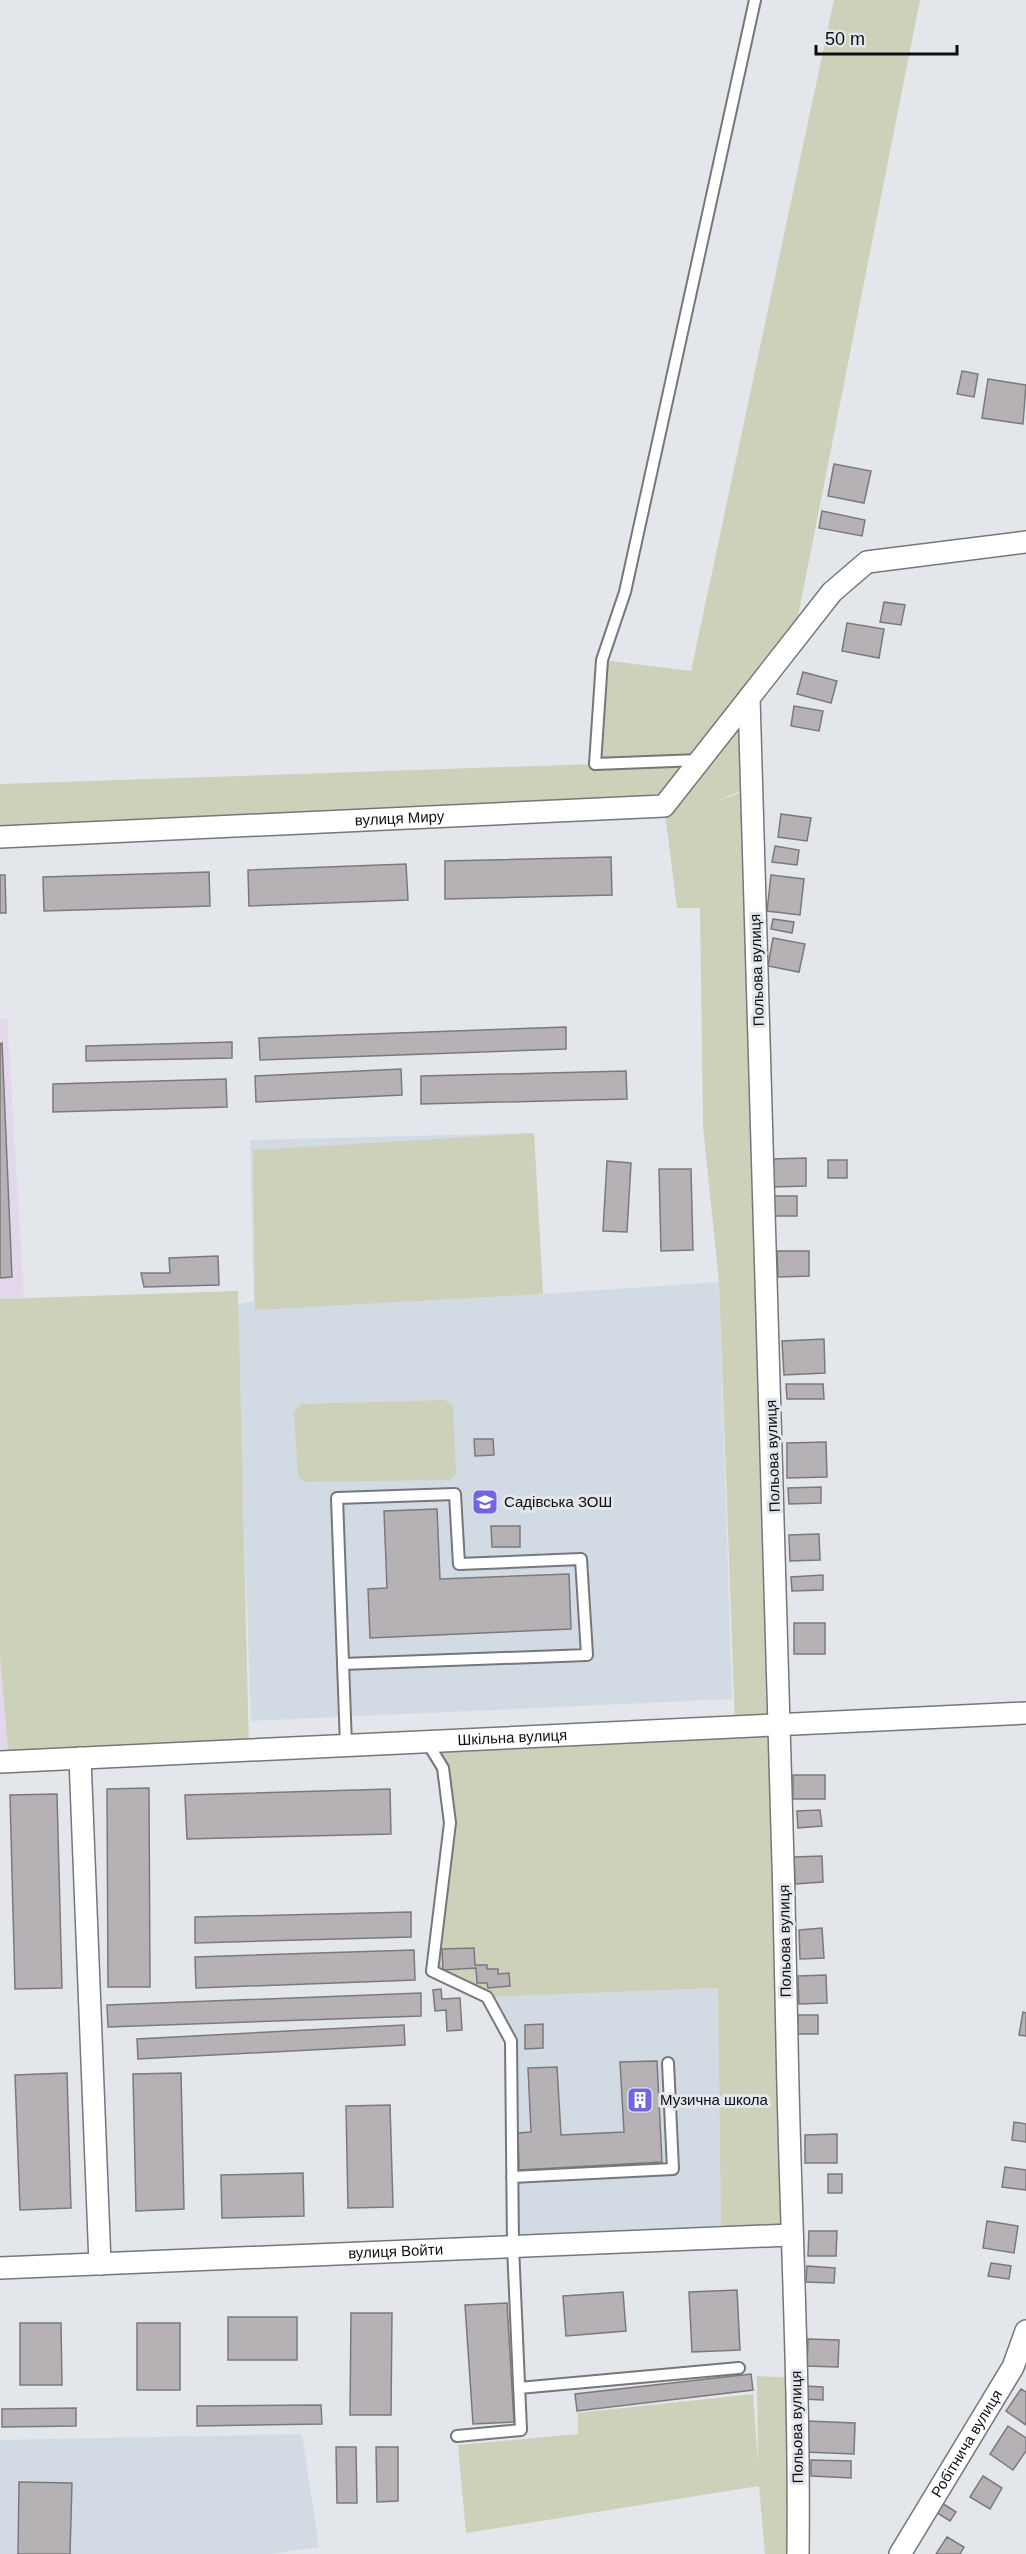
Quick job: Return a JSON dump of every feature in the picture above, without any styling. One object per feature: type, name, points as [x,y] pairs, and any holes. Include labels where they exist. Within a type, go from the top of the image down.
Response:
[{"type":"street","points":[[749,698],[832,592],[867,562],[1026,542]]},
{"type":"street","name":"вулиця Миру","points":[[0,837],[664,806],[749,698]]},
{"type":"street","name":"Польова вулиця","points":[[749,698],[781,1724],[790,2235],[799,2438],[798,2554]]},
{"type":"street","name":"Шкільна вулиця","points":[[0,1762],[1026,1713]]},
{"type":"street","points":[[80,1758],[100,2264]]},
{"type":"street","name":"вулиця Войти","points":[[0,2268],[790,2235]]},
{"type":"street","name":"Робітнича вулиця","points":[[900,2554],[1013,2367],[1026,2331]]},
{"type":"lane","points":[[699,760],[595,764],[602,660],[625,592],[755,0]]},
{"type":"lane","points":[[343,1664],[586,1655],[581,1559],[459,1564],[455,1494],[337,1498],[343,1664],[346,1745]]},
{"type":"lane","points":[[427,1741],[443,1768],[450,1823],[432,1971],[487,1997],[511,2041],[513,2246],[521,2430],[458,2436]]},
{"type":"lane","points":[[512,2177],[673,2169],[668,2063]]},
{"type":"lane","points":[[519,2388],[739,2368]]},
{"type":"shaded area","points":[[0,1019],[7,1019],[24,1297],[4,1299],[0,1299]]},
{"type":"shaded area","name":"Садівська ЗОШ","points":[[534,1133],[543,1294],[719,1282],[732,1699],[251,1721],[236,1305],[254,1301],[250,1140]]},
{"type":"shaded area","points":[[0,1654],[9,1761],[0,1762]]},
{"type":"shaded area","points":[[718,1988],[721,2238],[513,2246],[511,2041],[487,1997]]},
{"type":"shaded area","points":[[302,2434],[319,2547],[271,2554],[0,2554],[0,2440]]},
{"type":"green space","points":[[834,0],[920,0],[793,641],[749,698],[748,787],[716,802],[752,788],[790,2235],[721,2238],[718,1988],[487,1997],[432,1971],[450,1823],[443,1768],[427,1741],[735,1725],[719,1282],[703,1126],[700,908],[677,908],[664,806],[0,837],[0,784],[595,764],[602,660],[691,671]]},
{"type":"green space","points":[[534,1133],[543,1294],[255,1310],[253,1150]]},
{"type":"green space","points":[[238,1291],[249,1750],[9,1761],[0,1656],[0,1299]]},
{"type":"green space","points":[[445,1400],[453,1406],[456,1474],[450,1480],[305,1482],[298,1477],[294,1412],[301,1404]]},
{"type":"green space","points":[[757,2376],[797,2378],[798,2554],[765,2554],[759,2486],[466,2533],[458,2445],[578,2434],[578,2413],[753,2394],[758,2463]]},
{"type":"building","points":[[962,371],[978,374],[974,397],[957,394]]},
{"type":"building","points":[[988,379],[1026,385],[1023,424],[982,418]]},
{"type":"building","points":[[834,464],[871,471],[864,503],[828,496]]},
{"type":"building","points":[[822,511],[865,520],[862,536],[819,528]]},
{"type":"building","points":[[884,602],[905,605],[901,625],[880,622]]},
{"type":"building","points":[[847,623],[884,629],[879,658],[842,651]]},
{"type":"building","points":[[803,672],[837,681],[831,703],[797,694]]},
{"type":"building","points":[[794,706],[823,711],[819,731],[791,726]]},
{"type":"building","points":[[781,814],[811,818],[807,841],[778,837]]},
{"type":"building","points":[[775,846],[799,850],[797,865],[772,862]]},
{"type":"building","points":[[611,857],[612,895],[445,899],[445,861]]},
{"type":"building","points":[[406,864],[408,900],[249,906],[248,870]]},
{"type":"building","points":[[209,872],[210,906],[44,911],[43,877]]},
{"type":"building","points":[[0,875],[5,875],[6,913],[0,913]]},
{"type":"building","points":[[771,875],[804,879],[800,915],[767,911]]},
{"type":"building","points":[[773,919],[794,922],[792,933],[771,929]]},
{"type":"building","points":[[773,938],[805,944],[799,972],[768,966]]},
{"type":"building","points":[[566,1027],[566,1049],[260,1060],[259,1038]]},
{"type":"building","points":[[232,1042],[232,1058],[86,1061],[86,1046]]},
{"type":"building","points":[[2,1043],[12,1277],[0,1278],[0,1044]]},
{"type":"building","points":[[401,1069],[402,1095],[256,1102],[255,1076]]},
{"type":"building","points":[[626,1071],[627,1099],[421,1104],[421,1076]]},
{"type":"building","points":[[226,1079],[227,1107],[53,1112],[53,1084]]},
{"type":"building","points":[[806,1158],[806,1186],[772,1187],[771,1159]]},
{"type":"building","points":[[828,1160],[847,1160],[847,1178],[828,1178]]},
{"type":"building","points":[[607,1161],[631,1163],[627,1232],[603,1231]]},
{"type":"building","points":[[659,1169],[691,1169],[693,1250],[661,1251]]},
{"type":"building","points":[[774,1196],[797,1196],[797,1216],[774,1216]]},
{"type":"building","points":[[777,1251],[809,1251],[809,1276],[778,1277]]},
{"type":"building","points":[[218,1256],[219,1285],[144,1287],[141,1273],[170,1273],[169,1258]]},
{"type":"building","points":[[824,1339],[825,1373],[784,1375],[782,1341]]},
{"type":"building","points":[[786,1384],[823,1384],[824,1399],[787,1399]]},
{"type":"building","points":[[474,1439],[493,1439],[494,1455],[475,1456]]},
{"type":"building","points":[[826,1442],[827,1477],[787,1478],[787,1443]]},
{"type":"building","points":[[821,1487],[821,1503],[789,1504],[788,1488]]},
{"type":"building","points":[[437,1509],[440,1579],[569,1574],[571,1629],[370,1638],[368,1589],[387,1588],[384,1511]]},
{"type":"building","points":[[491,1526],[520,1526],[520,1547],[492,1547]]},
{"type":"building","points":[[819,1534],[820,1560],[790,1561],[789,1535]]},
{"type":"building","points":[[823,1575],[823,1590],[792,1591],[791,1577]]},
{"type":"building","points":[[794,1623],[825,1623],[825,1654],[794,1654]]},
{"type":"building","points":[[793,1775],[825,1775],[825,1799],[793,1799]]},
{"type":"building","points":[[149,1788],[150,1987],[108,1987],[107,1789]]},
{"type":"building","points":[[390,1789],[391,1834],[187,1839],[185,1795]]},
{"type":"building","points":[[57,1794],[62,1988],[15,1989],[10,1795]]},
{"type":"building","points":[[820,1810],[822,1826],[798,1828],[797,1811]]},
{"type":"building","points":[[822,1856],[823,1882],[795,1884],[794,1857]]},
{"type":"building","points":[[411,1912],[411,1937],[195,1943],[195,1917]]},
{"type":"building","points":[[822,1928],[824,1958],[800,1959],[799,1930]]},
{"type":"building","points":[[474,1948],[475,1965],[487,1965],[487,1969],[498,1969],[498,1974],[509,1973],[510,1986],[488,1988],[487,1983],[477,1983],[476,1968],[443,1970],[442,1949]]},
{"type":"building","points":[[414,1950],[415,1980],[196,1988],[195,1957]]},
{"type":"building","points":[[826,1975],[827,2003],[799,2004],[798,1976]]},
{"type":"building","points":[[441,1989],[442,1999],[460,1998],[462,2030],[447,2031],[446,2010],[435,2011],[433,1990]]},
{"type":"building","points":[[421,1993],[421,2016],[108,2027],[107,2005]]},
{"type":"building","points":[[1023,2012],[1026,2013],[1026,2036],[1019,2035]]},
{"type":"building","points":[[798,2015],[818,2015],[818,2034],[797,2034]]},
{"type":"building","points":[[543,2024],[543,2048],[525,2049],[525,2025]]},
{"type":"building","points":[[404,2025],[405,2045],[138,2059],[137,2039]]},
{"type":"building","name":"Музична школа","points":[[657,2061],[662,2162],[519,2170],[518,2133],[531,2132],[528,2068],[557,2067],[561,2135],[624,2132],[620,2062]]},
{"type":"building","points":[[67,2073],[71,2208],[20,2210],[15,2075]]},
{"type":"building","points":[[181,2073],[184,2209],[136,2211],[133,2074]]},
{"type":"building","points":[[390,2105],[393,2207],[348,2208],[346,2106]]},
{"type":"building","points":[[1014,2122],[1026,2124],[1026,2142],[1012,2140]]},
{"type":"building","points":[[837,2134],[837,2163],[805,2163],[805,2135]]},
{"type":"building","points":[[1005,2167],[1026,2170],[1026,2190],[1002,2187]]},
{"type":"building","points":[[303,2173],[304,2216],[222,2218],[221,2175]]},
{"type":"building","points":[[828,2174],[842,2174],[842,2193],[828,2193]]},
{"type":"building","points":[[987,2221],[1018,2226],[1014,2253],[983,2248]]},
{"type":"building","points":[[809,2231],[837,2231],[836,2256],[808,2256]]},
{"type":"building","points":[[991,2263],[1011,2266],[1009,2279],[988,2276]]},
{"type":"building","points":[[807,2266],[835,2268],[834,2283],[806,2282]]},
{"type":"building","points":[[737,2290],[740,2350],[692,2352],[689,2292]]},
{"type":"building","points":[[623,2292],[626,2331],[566,2336],[563,2296]]},
{"type":"building","points":[[507,2303],[514,2422],[473,2424],[465,2305]]},
{"type":"building","points":[[351,2313],[392,2313],[391,2415],[350,2415]]},
{"type":"building","points":[[228,2317],[297,2317],[297,2360],[228,2360]]},
{"type":"building","points":[[20,2323],[61,2323],[62,2385],[20,2385]]},
{"type":"building","points":[[137,2323],[180,2323],[180,2390],[137,2390]]},
{"type":"building","points":[[808,2339],[839,2340],[838,2367],[807,2366]]},
{"type":"building","points":[[751,2374],[753,2390],[577,2411],[575,2394]]},
{"type":"building","points":[[804,2386],[823,2387],[823,2400],[803,2399]]},
{"type":"building","points":[[1021,2389],[1026,2392],[1026,2425],[1006,2411]]},
{"type":"building","points":[[321,2405],[322,2424],[197,2426],[197,2406]]},
{"type":"building","points":[[76,2408],[76,2426],[2,2427],[2,2409]]},
{"type":"building","points":[[806,2421],[855,2423],[854,2454],[805,2452]]},
{"type":"building","points":[[1008,2426],[1026,2438],[1026,2451],[1013,2470],[990,2454]]},
{"type":"building","points":[[336,2447],[356,2447],[357,2503],[337,2503]]},
{"type":"building","points":[[376,2447],[398,2447],[398,2501],[377,2502]]},
{"type":"building","points":[[811,2460],[851,2461],[851,2478],[811,2476]]},
{"type":"building","points":[[983,2476],[1002,2488],[990,2509],[970,2497]]},
{"type":"building","points":[[19,2482],[72,2483],[70,2554],[18,2554]]},
{"type":"building","points":[[942,2503],[956,2512],[950,2521],[936,2512]]},
{"type":"building","points":[[947,2537],[964,2547],[960,2554],[936,2554]]},
{"type":"place","name":"Садівська ЗОШ","points":[[485,1502]]},
{"type":"place","name":"Музична школа","points":[[640,2100]]}]
